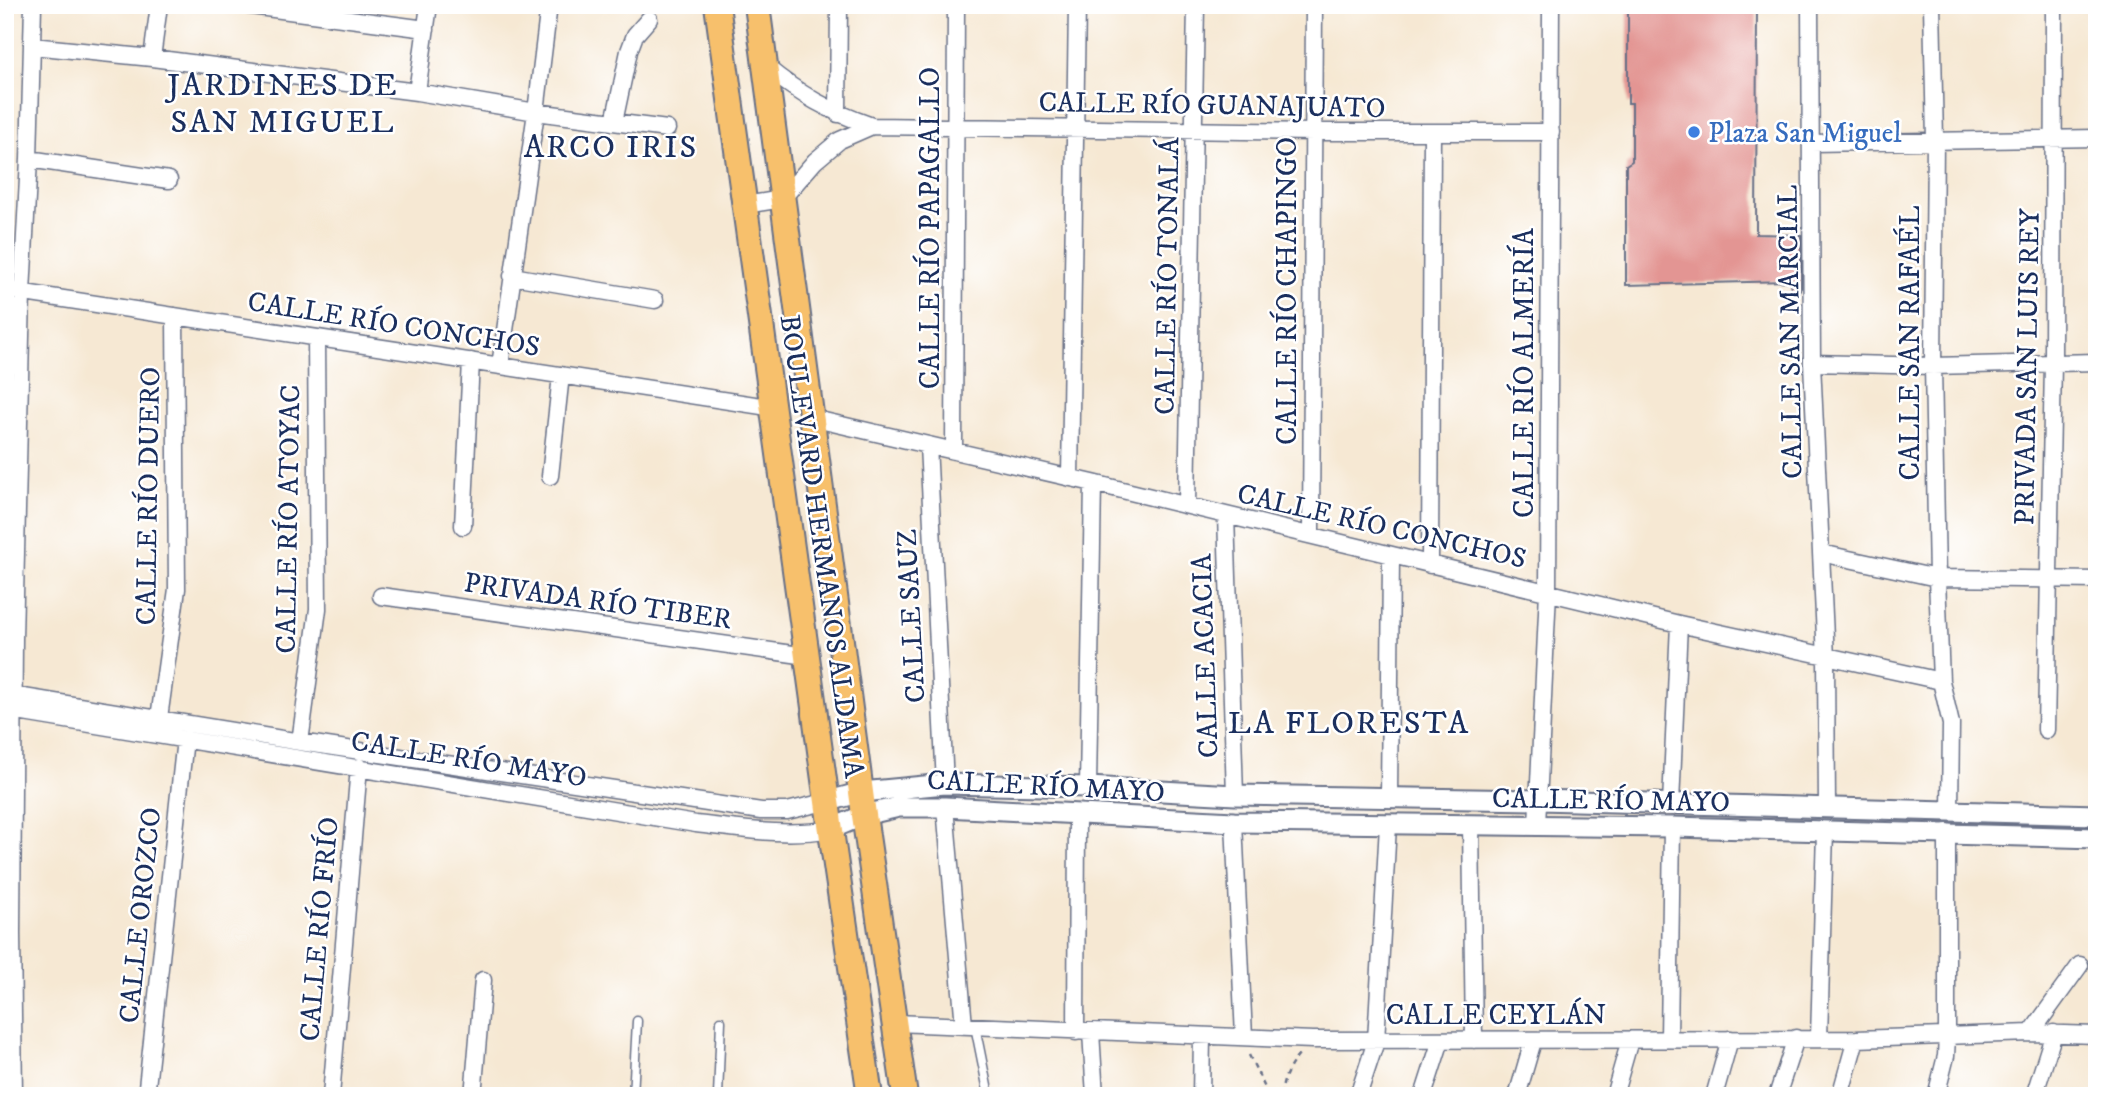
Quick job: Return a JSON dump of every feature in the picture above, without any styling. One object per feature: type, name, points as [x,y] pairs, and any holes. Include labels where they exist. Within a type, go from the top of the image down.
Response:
[{"type":"main road","name":"BOULEVARD HERMANOS ALDAMA","points":[[717,5],[870,1096]]},
{"type":"main road","name":"BOULEVARD HERMANOS ALDAMA","points":[[757,5],[863,804],[905,1096]]},
{"type":"street","points":[[14,1096],[8,933],[13,292],[29,159],[33,5]]},
{"type":"street","points":[[152,58],[159,5]]},
{"type":"street","points":[[243,5],[426,29]]},
{"type":"street","points":[[417,92],[429,5]]},
{"type":"street","points":[[500,366],[549,5]]},
{"type":"street","points":[[838,114],[839,5]]},
{"type":"street","name":"CALLE RÍO PAPAGALLO","points":[[954,451],[956,5]]},
{"type":"street","points":[[1070,478],[1076,5]]},
{"type":"street","name":"CALLE RÍO TONALÁ","points":[[1187,505],[1196,5]]},
{"type":"street","name":"CALLE RÍO CHAPINGO","points":[[1311,535],[1314,5]]},
{"type":"street","name":"CALLE RÍO ALMERÍA","points":[[1537,825],[1548,592],[1551,5]]},
{"type":"street","name":"CALLE SAN MARCIAL","points":[[1810,5],[1812,363],[1826,658],[1827,808]]},
{"type":"street","name":"CALLE SAN RAFAÉL","points":[[1932,5],[1935,140],[1933,366],[1937,578],[1941,681],[1951,724],[1950,811]]},
{"type":"street","name":"PRIVADA SAN LUIS REY","points":[[2046,730],[2053,363],[2054,5]]},
{"type":"street","points":[[614,122],[629,51],[635,35],[649,19]]},
{"type":"street","points":[[32,46],[152,58],[417,92],[536,112],[667,129]]},
{"type":"street","name":"CALLE RÍO GUANAJUATO","points":[[765,66],[798,92],[838,114],[872,126],[1195,131],[1551,132]]},
{"type":"street","name":"CALLE RÍO GUANAJUATO","points":[[782,199],[815,161],[840,140],[872,126]]},
{"type":"street","points":[[1430,565],[1433,132]]},
{"type":"street","points":[[1812,143],[2097,138]]},
{"type":"street","points":[[29,159],[169,180]]},
{"type":"street","points":[[745,205],[782,199]]},
{"type":"street","points":[[512,276],[655,300]]},
{"type":"street","name":"CALLE RÍO CONCHOS","points":[[13,292],[774,408]]},
{"type":"street","name":"CALLE RÍO DUERO","points":[[159,718],[177,589],[175,316]]},
{"type":"street","name":"CALLE RÍO ATOYAC","points":[[300,742],[318,610],[317,338]]},
{"type":"street","points":[[463,526],[471,361]]},
{"type":"street","points":[[1812,363],[1933,366],[2097,362]]},
{"type":"street","points":[[550,475],[561,375]]},
{"type":"street","name":"CALLE RÍO CONCHOS","points":[[811,418],[1187,505],[1679,624],[1941,681]]},
{"type":"street","name":"CALLE SAUZ","points":[[929,445],[945,784]]},
{"type":"street","points":[[1088,787],[1093,483]]},
{"type":"street","name":"CALLE ACACIA","points":[[1226,515],[1235,795]]},
{"type":"street","points":[[1821,553],[1937,578],[2097,580]]},
{"type":"street","points":[[1389,799],[1391,556]]},
{"type":"street","name":"PRIVADA RÍO TIBER","points":[[381,596],[807,656]]},
{"type":"street","points":[[1671,804],[1679,624]]},
{"type":"street","name":"CALLE RÍO MAYO","points":[[9,703],[159,718],[300,742],[761,811],[787,811],[829,802],[1234,822],[1947,832],[2097,838]]},
{"type":"street","name":"CALLE RÍO MAYO","points":[[9,703],[185,739],[696,824],[775,832],[807,833],[831,829],[863,804],[945,784],[1088,787],[1235,795],[2097,814]]},
{"type":"street","name":"CALLE OROZCO","points":[[146,1096],[185,739]]},
{"type":"street","name":"CALLE RÍO FRÍO","points":[[331,1096],[359,767]]},
{"type":"street","points":[[696,824],[699,803]]},
{"type":"street","points":[[945,807],[970,1026]]},
{"type":"street","points":[[1077,815],[1084,1032],[1095,1096]]},
{"type":"street","points":[[1234,822],[1244,1037]]},
{"type":"street","points":[[1358,1096],[1376,1041],[1388,825]]},
{"type":"street","points":[[1471,825],[1474,1040]]},
{"type":"street","points":[[1669,1039],[1672,827]]},
{"type":"street","points":[[1819,1038],[1825,831]]},
{"type":"street","points":[[1936,1096],[1946,1056],[1947,1036],[1947,832]]},
{"type":"street","points":[[2031,1033],[2080,965]]},
{"type":"street","points":[[473,1096],[483,980]]},
{"type":"street","name":"CALLE CEYLÁN","points":[[895,1023],[1313,1041],[1856,1039],[2031,1033],[2097,1035]]},
{"type":"street","points":[[2034,1096],[2054,1033]]},
{"type":"street","points":[[1201,1096],[1202,1037]]},
{"type":"street","points":[[1777,1096],[1796,1038]]},
{"type":"street","points":[[1714,1096],[1730,1039]]},
{"type":"street","points":[[1840,1096],[1856,1039]]},
{"type":"street","points":[[1423,1096],[1441,1040]]},
{"type":"street","points":[[1614,1096],[1630,1040]]},
{"type":"street","points":[[1517,1096],[1533,1041]]},
{"type":"lane","points":[[634,1096],[637,1021]]},
{"type":"lane","points":[[718,1096],[721,1021]]},
{"type":"lane","points":[[970,1026],[989,1096]]},
{"type":"path","points":[[1244,1037],[1255,1070],[1269,1096]]},
{"type":"path","points":[[1281,1096],[1283,1079],[1288,1068],[1313,1041]]},
{"type":"building","name":"Plaza San Miguel","points":[[1628,5],[1757,5],[1756,234],[1801,235],[1801,288],[1792,301],[1790,281],[1626,285],[1626,165],[1632,161],[1632,103],[1628,103]]},
{"type":"place","name":"Plaza San Miguel","points":[[1694,132]]},
{"type":"district","name":"JARDINES DE SAN MIGUEL","points":[[283,102]]},
{"type":"district","name":"ARCO IRIS","points":[[611,146]]},
{"type":"district","name":"LA FLORESTA","points":[[1349,722]]}]
